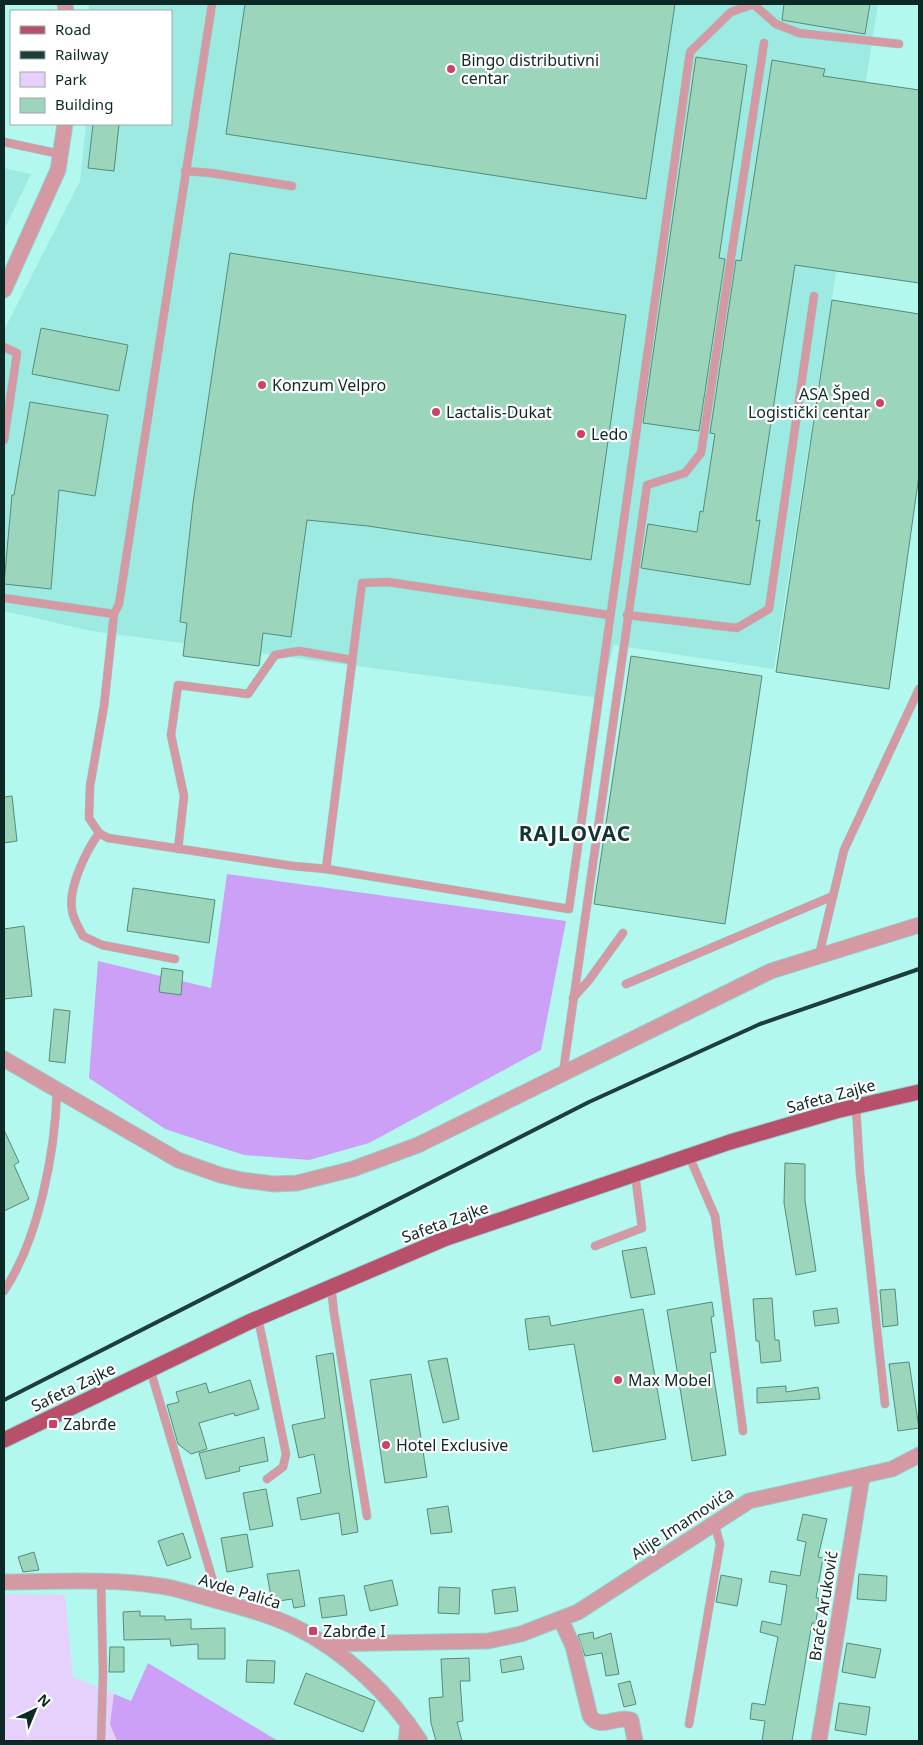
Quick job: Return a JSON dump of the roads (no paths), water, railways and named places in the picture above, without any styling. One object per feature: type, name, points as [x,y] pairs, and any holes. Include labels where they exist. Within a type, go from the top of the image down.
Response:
[{"type":"main road","name":"Safeta Zajke","points":[[4,1440],[258,1318],[444,1239],[730,1142],[856,1107],[917,1096]]},
{"type":"street","points":[[4,290],[58,170],[65,125]]},
{"type":"street","points":[[4,1059],[178,1160],[220,1176],[274,1184],[319,1179],[418,1145],[771,971],[919,925]]},
{"type":"street","name":"Alije Imamovića","points":[[325,1644],[488,1641],[521,1634],[578,1612],[749,1501],[773,1494],[862,1477],[892,1469],[919,1455]]},
{"type":"street","name":"Braće Aruković","points":[[819,1741],[862,1477]]},
{"type":"street","name":"Avde Palića","points":[[4,1582],[101,1582],[160,1586],[256,1612],[295,1627],[325,1644],[367,1679],[408,1723],[420,1741]]},
{"type":"street","points":[[561,1620],[573,1646],[590,1716],[594,1721],[600,1723],[625,1718],[631,1720],[635,1741]]},
{"type":"street","points":[[406,1741],[408,1723]]},
{"type":"lane","points":[[212,4],[119,604],[114,614],[104,706],[90,786],[88,818],[98,833],[108,838],[326,869],[569,909],[690,52],[731,12],[754,4],[776,24],[799,33],[900,44]]},
{"type":"lane","points":[[563,1073],[647,485],[685,473],[701,453],[764,43]]},
{"type":"lane","points":[[4,142],[60,154]]},
{"type":"lane","points":[[185,171],[211,173],[292,186]]},
{"type":"lane","points":[[627,615],[737,628],[768,608],[814,296]]},
{"type":"lane","points":[[4,347],[17,352],[4,440]]},
{"type":"lane","points":[[326,869],[362,583],[388,582],[609,615]]},
{"type":"lane","points":[[4,598],[114,614]]},
{"type":"lane","points":[[178,849],[184,796],[171,735],[178,685],[248,694],[275,655],[299,650],[352,660]]},
{"type":"lane","points":[[819,955],[844,850],[919,689]]},
{"type":"lane","points":[[98,833],[88,848],[75,884],[72,910],[82,936],[102,945],[175,959]]},
{"type":"lane","points":[[626,984],[833,896]]},
{"type":"lane","points":[[573,998],[589,980],[623,933]]},
{"type":"lane","points":[[4,1291],[13,1277],[34,1222],[48,1171],[56,1124],[57,1089]]},
{"type":"lane","points":[[856,1107],[860,1173],[885,1404]]},
{"type":"lane","points":[[689,1156],[715,1216],[743,1431]]},
{"type":"lane","points":[[595,1246],[642,1228],[635,1174]]},
{"type":"lane","points":[[331,1286],[335,1322],[367,1516]]},
{"type":"lane","points":[[258,1318],[286,1454],[283,1467],[267,1479]]},
{"type":"lane","points":[[150,1369],[219,1602]]},
{"type":"lane","points":[[689,1724],[720,1544],[720,1537],[714,1522]]},
{"type":"lane","points":[[101,1582],[103,1674],[101,1741]]},
{"type":"railway","points":[[4,1400],[589,1102],[760,1024],[919,969]]},
{"type":"place","name":"Bingo distributivni centar","points":[[451,69]]},
{"type":"place","name":"Konzum Velpro","points":[[262,385]]},
{"type":"place","name":"ASA Šped Logistički centar","points":[[880,403]]},
{"type":"place","name":"Lactalis-Dukat","points":[[436,412]]},
{"type":"place","name":"Ledo","points":[[581,434]]},
{"type":"place","name":"Max Mobel","points":[[618,1380]]},
{"type":"place","name":"Zabrđe","points":[[53,1424]]},
{"type":"place","name":"Hotel Exclusive","points":[[386,1445]]},
{"type":"place","name":"Zabrđe I","points":[[313,1631]]},
{"type":"district","name":"RAJLOVAC","points":[[575,834]]}]
